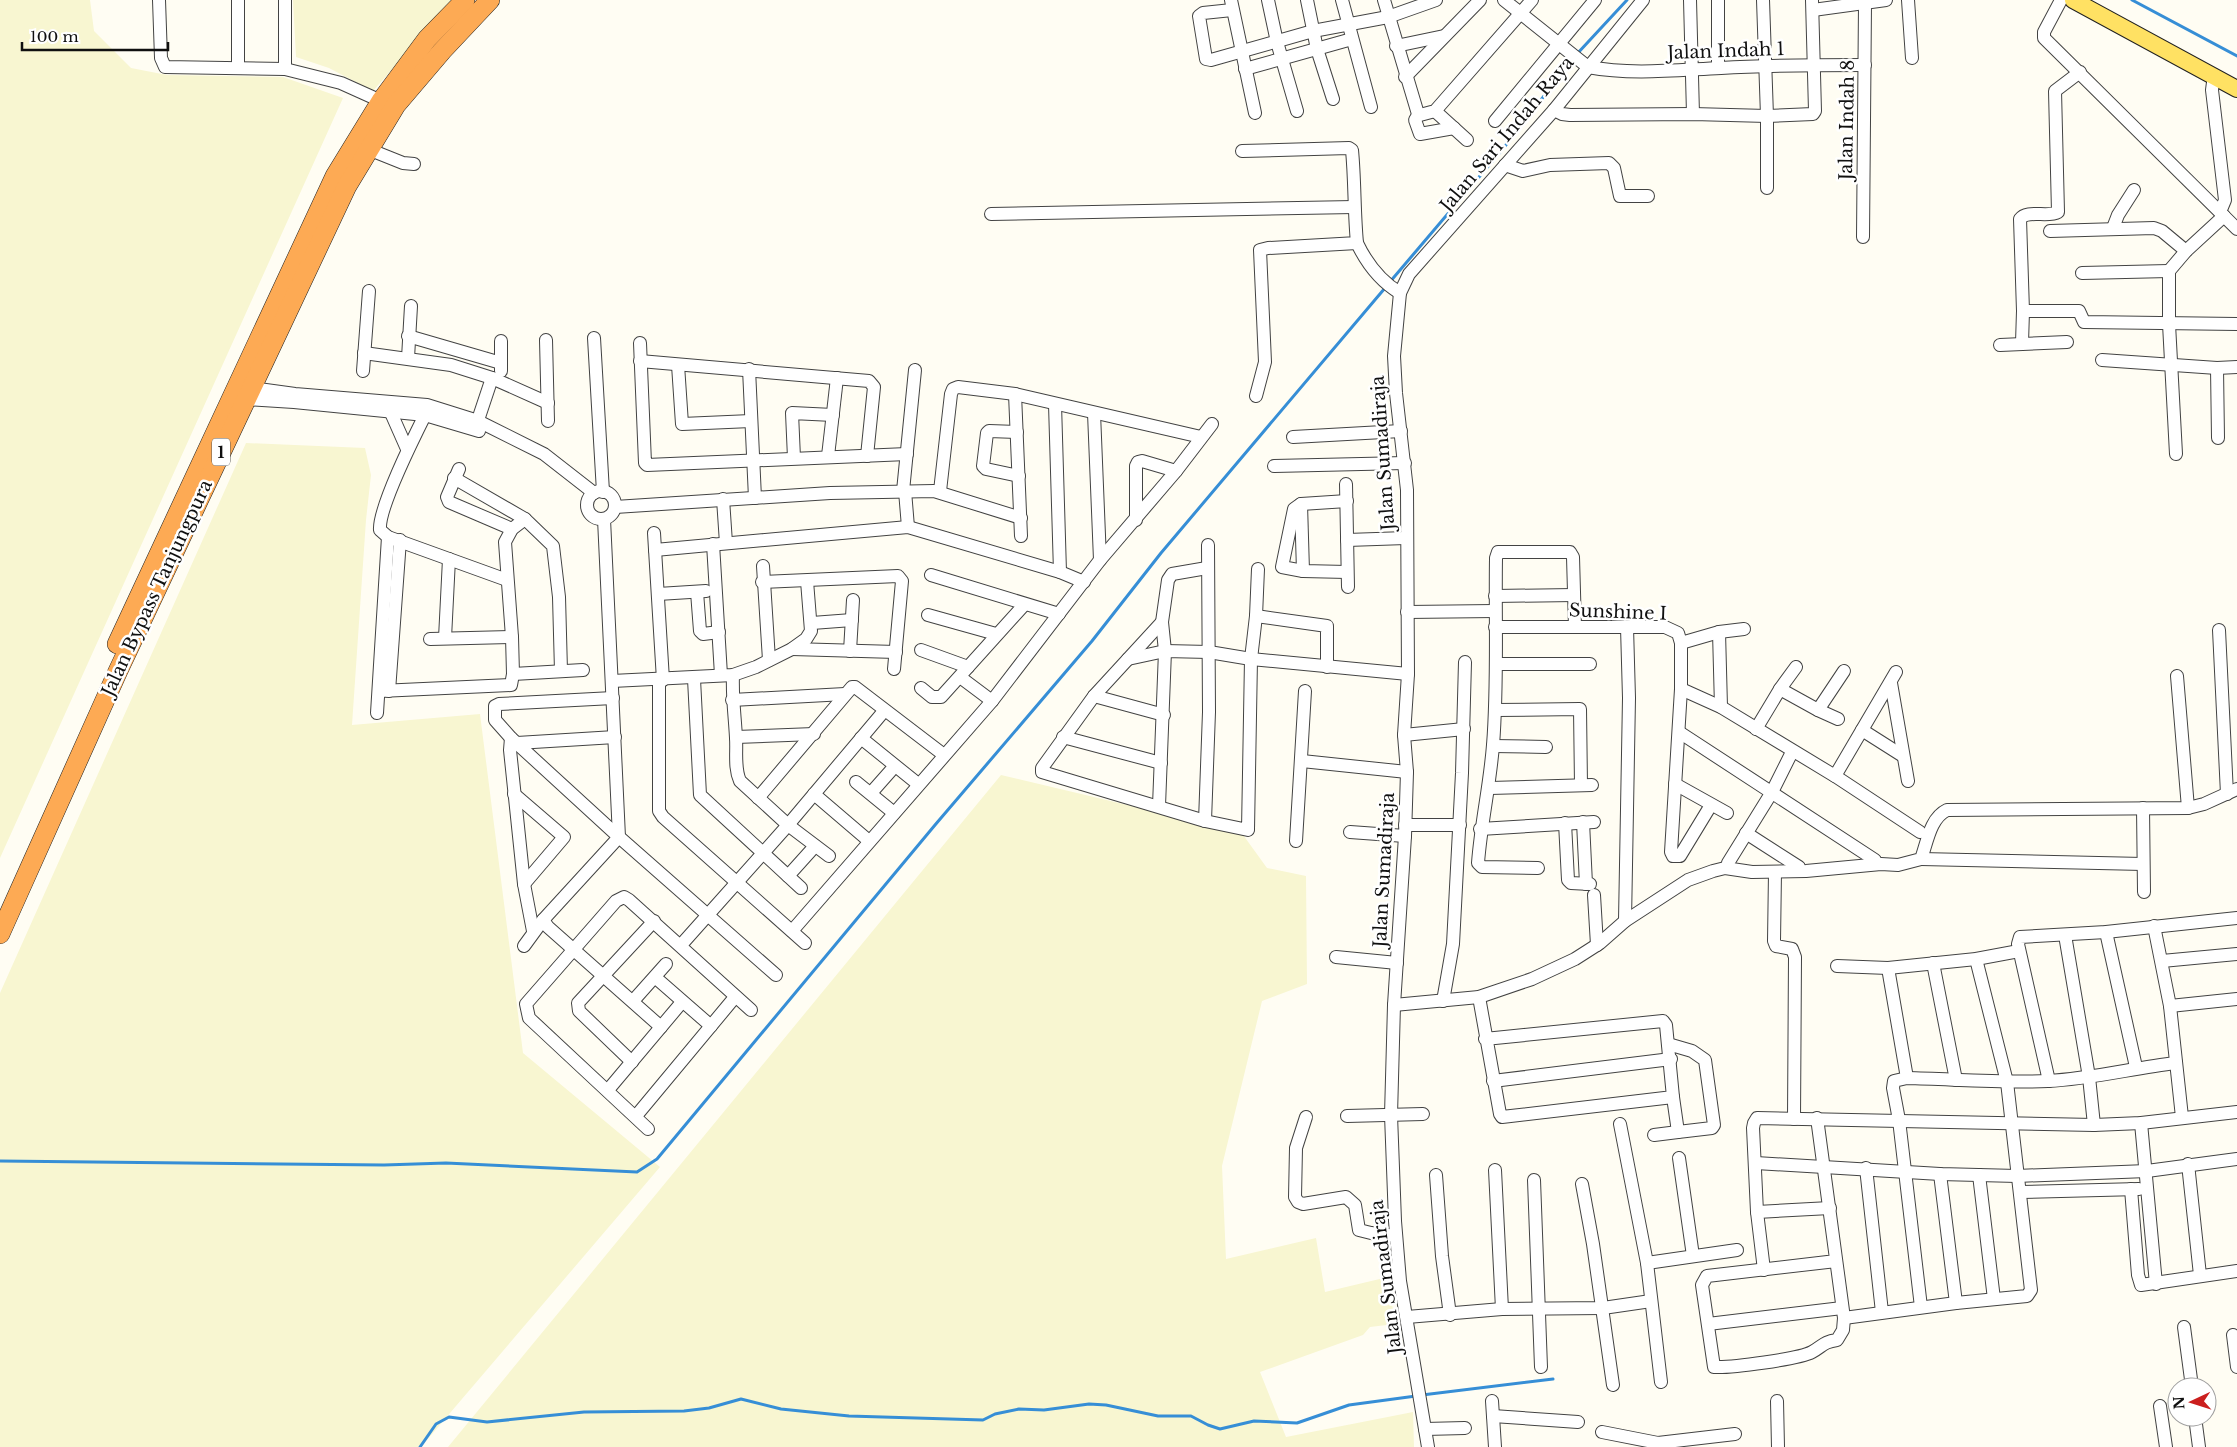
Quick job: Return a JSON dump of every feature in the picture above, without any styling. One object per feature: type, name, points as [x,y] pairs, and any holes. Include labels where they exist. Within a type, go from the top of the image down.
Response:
[{"type":"highway","name":"Jalan Bypass Tanjungpura","points":[[0,910],[114,650],[336,176],[381,101],[427,39],[465,0]]},
{"type":"highway","name":"Jalan Bypass Tanjungpura","points":[[0,934],[118,671],[347,186],[396,105],[442,51],[490,0]]},
{"type":"main road","points":[[2073,0],[2237,89]]},
{"type":"street","points":[[159,0],[161,58],[165,67],[285,69],[341,83],[381,101]]},
{"type":"street","points":[[238,0],[238,68]]},
{"type":"street","points":[[285,0],[285,69]]},
{"type":"street","points":[[1268,0],[1277,42],[1297,111]]},
{"type":"street","points":[[1307,0],[1317,49],[1333,100]]},
{"type":"street","points":[[1342,0],[1371,107]]},
{"type":"street","points":[[1384,0],[1396,46],[1418,115]]},
{"type":"street","points":[[1255,113],[1241,52],[1232,5],[1203,13],[1199,16],[1205,57],[1211,60],[1241,52],[1277,42],[1313,31],[1388,17],[1436,0]]},
{"type":"street","points":[[1405,76],[1480,0]]},
{"type":"street","points":[[1504,0],[1585,65]]},
{"type":"street","points":[[1454,128],[1420,134],[1415,120],[1418,115],[1435,111],[1532,0]]},
{"type":"street","points":[[1495,121],[1564,47],[1595,0]]},
{"type":"street","name":"Jalan Sari Indah Raya","points":[[1391,287],[1409,274],[1554,110],[1585,65],[1643,0]]},
{"type":"street","points":[[1690,0],[1692,114]]},
{"type":"street","points":[[1718,0],[1718,68]]},
{"type":"street","points":[[1763,0],[1767,116],[1766,188]]},
{"type":"street","points":[[1554,110],[1570,115],[1692,114],[1767,116],[1812,114],[1815,111],[1813,5],[1865,4],[1886,0]]},
{"type":"street","points":[[1908,0],[1912,58]]},
{"type":"street","points":[[2061,0],[2044,35],[2237,229]]},
{"type":"street","name":"Jalan Indah 8","points":[[1863,237],[1865,4]]},
{"type":"street","points":[[1396,46],[1444,36]]},
{"type":"street","points":[[1245,69],[1352,38]]},
{"type":"street","name":"Jalan Indah 1","points":[[1585,65],[1610,71],[1865,65]]},
{"type":"street","points":[[2022,343],[2023,311],[2020,219],[2024,215],[2054,215],[2058,212],[2055,91],[2080,72]]},
{"type":"street","points":[[2176,454],[2169,324],[2169,271],[2222,214],[2225,200],[2212,90],[2214,75]]},
{"type":"street","points":[[1435,111],[1467,140]]},
{"type":"street","points":[[1242,151],[1349,148],[1352,150],[1356,189],[1354,207],[1357,243],[1367,261],[1391,287]]},
{"type":"street","points":[[368,149],[403,163],[414,164]]},
{"type":"street","points":[[1505,164],[1523,171],[1550,165],[1610,163],[1614,168],[1620,196],[1648,196]]},
{"type":"street","points":[[2113,228],[2118,215],[2134,190]]},
{"type":"street","points":[[991,214],[1354,207]]},
{"type":"street","points":[[2050,231],[2113,228],[2158,229],[2186,251]]},
{"type":"street","points":[[1256,396],[1265,362],[1260,250],[1357,243]]},
{"type":"street","points":[[2082,273],[2169,271]]},
{"type":"street","name":"Jalan Sumadiraja","points":[[1391,287],[1394,356],[1407,490],[1408,674],[1404,734],[1407,772],[1405,831],[1394,1005],[1391,1115],[1396,1236],[1400,1281],[1428,1447]]},
{"type":"street","points":[[363,371],[369,291]]},
{"type":"street","points":[[408,358],[411,306]]},
{"type":"street","points":[[2023,311],[2076,310],[2081,312],[2084,322],[2237,324]]},
{"type":"street","points":[[408,336],[501,363]]},
{"type":"street","points":[[388,406],[427,405],[476,425],[541,460],[596,494],[611,495],[615,507],[612,515],[604,519],[595,518],[591,515],[588,507],[596,494],[594,338]]},
{"type":"street","points":[[546,340],[548,421]]},
{"type":"street","points":[[476,425],[496,380],[501,363],[501,342]]},
{"type":"street","points":[[2000,345],[2067,342]]},
{"type":"street","points":[[640,343],[646,465],[907,454]]},
{"type":"street","points":[[364,353],[451,365],[496,380],[548,403]]},
{"type":"street","points":[[2102,360],[2217,368],[2237,367]]},
{"type":"street","points":[[640,361],[869,381],[873,383],[867,456]]},
{"type":"street","points":[[678,365],[682,424],[751,421]]},
{"type":"street","points":[[2217,368],[2218,438]]},
{"type":"street","points":[[748,369],[755,498]]},
{"type":"street","points":[[908,527],[904,491],[915,370]]},
{"type":"street","points":[[828,456],[837,378]]},
{"type":"street","points":[[940,491],[953,389],[958,387],[1015,394],[1200,437]]},
{"type":"street","points":[[248,393],[295,394],[388,406],[476,425]]},
{"type":"street","points":[[1015,394],[1021,518],[1020,536]]},
{"type":"street","points":[[1055,404],[1060,572]]},
{"type":"street","points":[[388,406],[408,449]]},
{"type":"street","points":[[794,458],[792,413],[833,415]]},
{"type":"street","points":[[1094,413],[1100,560]]},
{"type":"street","points":[[425,415],[408,449],[379,524],[383,534],[507,580]]},
{"type":"street","points":[[792,931],[992,701],[1100,560],[1136,520],[1212,424]]},
{"type":"street","points":[[1017,432],[989,431],[987,433],[983,466],[986,469],[1019,476]]},
{"type":"street","points":[[1292,437],[1401,432]]},
{"type":"street","points":[[1136,520],[1136,466],[1138,462],[1142,461],[1176,471]]},
{"type":"street","points":[[1274,466],[1404,463]]},
{"type":"street","points":[[512,529],[449,502],[447,498],[457,473],[525,519],[554,546],[559,597],[561,671]]},
{"type":"street","points":[[1346,484],[1348,587]]},
{"type":"street","points":[[615,507],[723,499],[940,491],[1021,518]]},
{"type":"street","points":[[723,499],[716,590],[718,632],[732,700],[738,776],[758,798],[788,825],[829,856]]},
{"type":"street","points":[[1347,501],[1301,504],[1292,513],[1282,567],[1303,571],[1347,572]]},
{"type":"street","points":[[1301,504],[1303,571]]},
{"type":"street","points":[[384,691],[508,687],[511,685],[513,674],[512,637],[505,542],[512,529],[525,519]]},
{"type":"street","points":[[524,946],[533,931],[619,837],[604,519]]},
{"type":"street","points":[[655,550],[908,527],[1060,572],[1084,582]]},
{"type":"street","points":[[654,533],[661,680],[659,810],[663,817],[805,943]]},
{"type":"street","points":[[1347,540],[1406,538]]},
{"type":"street","points":[[377,712],[384,691],[394,539]]},
{"type":"street","points":[[1205,821],[1209,652],[1208,545]]},
{"type":"street","points":[[1538,868],[1479,866],[1480,829],[1490,788],[1494,746],[1497,664],[1495,596],[1497,554],[1501,552],[1570,552],[1573,557],[1575,627]]},
{"type":"street","points":[[445,638],[449,559]]},
{"type":"street","points":[[763,566],[762,582],[769,660]]},
{"type":"street","points":[[1158,806],[1164,716],[1165,651],[1162,622],[1170,577],[1172,574],[1207,568]]},
{"type":"street","points":[[1162,622],[1094,696],[1042,768],[1043,773],[1205,821],[1246,831],[1249,828],[1251,659],[1256,616],[1258,569]]},
{"type":"street","points":[[762,582],[895,575],[900,577],[902,581],[894,669]]},
{"type":"street","points":[[931,575],[1024,605],[1059,614]]},
{"type":"street","points":[[612,681],[661,680],[727,675],[769,660],[792,649],[809,636],[812,623],[806,581]]},
{"type":"street","points":[[658,594],[716,590]]},
{"type":"street","points":[[697,592],[700,632],[703,634],[718,632]]},
{"type":"street","points":[[1495,596],[1574,594]]},
{"type":"street","points":[[850,651],[854,600]]},
{"type":"street","points":[[921,688],[932,697],[941,697],[1024,605]]},
{"type":"street","points":[[1407,612],[1495,611]]},
{"type":"street","points":[[928,615],[996,634]]},
{"type":"street","points":[[1256,616],[1327,626],[1329,630],[1327,667]]},
{"type":"street","points":[[812,623],[852,620]]},
{"type":"street","name":"Sunshine I","points":[[1495,627],[1627,627],[1670,629],[1678,633],[1681,643],[1681,689],[1671,852],[1673,856],[1680,856],[1711,805]]},
{"type":"street","points":[[1625,921],[1629,698],[1627,627]]},
{"type":"street","points":[[1681,643],[1719,632],[1744,629]]},
{"type":"street","points":[[1921,859],[1932,828],[1940,814],[1947,810],[2188,808],[2204,804],[2232,791],[2219,630]]},
{"type":"street","points":[[1719,632],[1721,707]]},
{"type":"street","points":[[430,639],[512,637]]},
{"type":"street","points":[[792,649],[896,652]]},
{"type":"street","points":[[920,650],[968,667]]},
{"type":"street","points":[[1128,659],[1165,651],[1209,652],[1251,659],[1408,674]]},
{"type":"street","points":[[1443,1001],[1453,944],[1460,825],[1465,662]]},
{"type":"street","points":[[1497,664],[1590,664]]},
{"type":"street","points":[[1756,729],[1780,689],[1796,667]]},
{"type":"street","points":[[513,674],[583,670]]},
{"type":"street","points":[[1818,710],[1844,671]]},
{"type":"street","points":[[2177,676],[2188,808]]},
{"type":"street","points":[[960,677],[992,701]]},
{"type":"street","points":[[1835,776],[1893,677],[1908,782]]},
{"type":"street","points":[[694,678],[700,795],[801,888]]},
{"type":"street","points":[[758,798],[852,687],[855,687],[944,755]]},
{"type":"street","points":[[1681,689],[1721,707],[1792,752],[1835,776],[1920,832]]},
{"type":"street","points":[[1780,689],[1818,710],[1838,718]]},
{"type":"street","points":[[1296,841],[1305,690]]},
{"type":"street","points":[[732,700],[845,694]]},
{"type":"street","points":[[1094,696],[1164,716]]},
{"type":"street","points":[[613,698],[499,704],[494,709],[495,720],[514,741],[619,837],[776,974]]},
{"type":"street","points":[[1490,788],[1587,785],[1580,709],[1496,710]]},
{"type":"street","points":[[680,945],[788,825],[884,711]]},
{"type":"street","points":[[1404,734],[1464,729]]},
{"type":"street","points":[[1862,730],[1904,756]]},
{"type":"street","points":[[1679,732],[1875,860]]},
{"type":"street","points":[[736,737],[814,734]]},
{"type":"street","points":[[514,741],[614,737]]},
{"type":"street","points":[[861,738],[894,767],[918,784]]},
{"type":"street","points":[[1064,738],[1161,763]]},
{"type":"street","points":[[514,741],[510,750],[514,794],[524,884],[533,931]]},
{"type":"street","points":[[1494,746],[1546,747]]},
{"type":"street","points":[[1728,864],[1772,792],[1792,752]]},
{"type":"street","points":[[1302,761],[1407,772]]},
{"type":"street","points":[[870,793],[894,767]]},
{"type":"street","points":[[856,782],[894,813]]},
{"type":"street","points":[[1675,784],[1727,814]]},
{"type":"street","points":[[514,794],[564,837],[524,884]]},
{"type":"street","points":[[814,794],[869,841]]},
{"type":"street","points":[[2143,808],[2144,892]]},
{"type":"street","points":[[1480,829],[1588,822],[1590,888],[1597,945]]},
{"type":"street","points":[[1565,823],[1568,880],[1571,883],[1590,888]]},
{"type":"street","points":[[1350,832],[1405,831],[1460,825]]},
{"type":"street","points":[[1746,833],[1799,867]]},
{"type":"street","points":[[788,876],[815,846]]},
{"type":"street","points":[[1394,1005],[1479,997],[1532,979],[1575,959],[1597,945],[1625,921],[1688,880],[1725,868],[1752,872],[1775,872],[1898,864],[1921,859],[2143,864]]},
{"type":"street","points":[[1775,872],[1774,941],[1776,946],[1792,949],[1795,957],[1794,1119]]},
{"type":"street","points":[[648,1129],[529,1018],[526,1004],[620,898],[629,900],[654,921],[751,1010]]},
{"type":"street","points":[[2048,1081],[2019,951],[2018,940],[2020,936],[2106,932],[2237,918]]},
{"type":"street","points":[[543,920],[573,950],[661,1027]]},
{"type":"street","points":[[632,1062],[577,1007],[578,1003],[602,975],[654,921]]},
{"type":"street","points":[[2154,926],[2170,1006],[2182,1117]]},
{"type":"street","points":[[2106,932],[2136,1067]]},
{"type":"street","points":[[2065,935],[2089,1077],[2094,1125]]},
{"type":"street","points":[[1837,966],[1888,968],[1976,959],[2019,951]]},
{"type":"street","points":[[2162,961],[2237,954]]},
{"type":"street","points":[[1336,957],[1397,963]]},
{"type":"street","points":[[1708,1324],[1843,1313],[1882,1312],[1994,1298],[2027,1296],[2031,1290],[2007,1082],[1976,959]]},
{"type":"street","points":[[1933,963],[1956,1080]]},
{"type":"street","points":[[632,1001],[656,978],[666,964]]},
{"type":"street","points":[[1888,968],[1906,1078]]},
{"type":"street","points":[[656,978],[711,1026]]},
{"type":"street","points":[[636,1116],[736,997]]},
{"type":"street","points":[[1479,997],[1485,1039],[1500,1114],[1506,1118],[1674,1096]]},
{"type":"street","points":[[2170,1006],[2237,999]]},
{"type":"street","points":[[608,1090],[682,1002]]},
{"type":"street","points":[[1485,1039],[1663,1021],[1666,1025],[1678,1132]]},
{"type":"street","points":[[1654,1135],[1712,1128],[1714,1125],[1705,1060],[1692,1051],[1668,1044]]},
{"type":"street","points":[[1493,1080],[1670,1059]]},
{"type":"street","points":[[1921,1307],[1899,1120],[1893,1088],[1896,1079],[2007,1082],[2048,1081],[2089,1077],[2136,1067],[2176,1064]]},
{"type":"street","points":[[1764,1270],[1757,1212],[1754,1123],[1757,1118],[2094,1125],[2141,1123],[2237,1112]]},
{"type":"street","points":[[1347,1116],[1423,1114]]},
{"type":"street","points":[[1306,1117],[1296,1148],[1295,1197],[1298,1202],[1303,1204],[1346,1197],[1355,1204],[1360,1230],[1396,1236]]},
{"type":"street","points":[[1817,1118],[1825,1166],[1843,1313],[1841,1335],[1836,1340],[1826,1341],[1819,1345],[1812,1352],[1783,1359],[1718,1367],[1713,1365],[1702,1285],[1703,1280],[1708,1276],[1836,1261]]},
{"type":"street","points":[[2141,1123],[2156,1284]]},
{"type":"street","points":[[1620,1124],[1647,1263],[1661,1382]]},
{"type":"street","points":[[1679,1158],[1693,1256]]},
{"type":"street","points":[[1756,1163],[1866,1168],[1940,1174],[2017,1176],[2146,1171],[2237,1158]]},
{"type":"street","points":[[2188,1164],[2200,1276]]},
{"type":"street","points":[[1866,1168],[1882,1312]]},
{"type":"street","points":[[1495,1170],[1502,1309]]},
{"type":"street","points":[[1940,1174],[1956,1303]]},
{"type":"street","points":[[1436,1175],[1442,1256],[1450,1315]]},
{"type":"street","points":[[1979,1175],[1994,1298]]},
{"type":"street","points":[[1534,1180],[1541,1366]]},
{"type":"street","points":[[1582,1184],[1613,1385]]},
{"type":"street","points":[[2020,1192],[2148,1188]]},
{"type":"street","points":[[2131,1189],[2138,1280],[2142,1285],[2237,1271]]},
{"type":"street","points":[[1757,1212],[1830,1208]]},
{"type":"street","points":[[1647,1263],[1737,1250]]},
{"type":"street","points":[[1406,1317],[1450,1315],[1502,1309],[1602,1308],[1651,1301]]},
{"type":"street","points":[[2184,1327],[2191,1377]]},
{"type":"street","points":[[2233,1334],[2237,1367]]},
{"type":"street","points":[[1492,1401],[1495,1447]]},
{"type":"street","points":[[1778,1401],[1778,1447]]},
{"type":"street","points":[[2160,1406],[2166,1447]]},
{"type":"street","points":[[1493,1416],[1578,1422]]},
{"type":"street","points":[[2196,1427],[2199,1447]]},
{"type":"street","points":[[1425,1429],[1465,1428]]},
{"type":"street","points":[[1602,1432],[1617,1441],[1664,1445],[1715,1441],[1735,1434]]},
{"type":"shaded area","points":[[0,0],[90,0],[94,31],[131,68],[167,75],[283,77],[343,98],[0,858]]},
{"type":"shaded area","points":[[293,0],[453,0],[373,91],[329,68],[296,57]]},
{"type":"shaded area","points":[[246,443],[365,448],[371,475],[366,520],[352,725],[480,714],[523,1053],[660,1167],[421,1447],[0,1447],[0,993]]},
{"type":"shaded area","points":[[1001,775],[1241,832],[1267,868],[1306,876],[1307,984],[1262,1001],[1222,1166],[1226,1259],[1316,1238],[1325,1292],[1388,1277],[1395,1324],[1370,1327],[1363,1335],[1260,1372],[1286,1437],[1413,1412],[1414,1447],[448,1447]]},
{"type":"waterway","points":[[1576,55],[1627,0]]},
{"type":"waterway","points":[[2132,0],[2237,56]]},
{"type":"waterway","points":[[1389,283],[1502,150],[1572,60]]},
{"type":"waterway","points":[[0,1161],[384,1165],[446,1163],[637,1172],[657,1159],[935,825],[1092,641],[1161,553],[1385,288]]},
{"type":"waterway","points":[[1422,1395],[1553,1379]]},
{"type":"waterway","points":[[420,1447],[436,1424],[449,1417],[487,1422],[584,1412],[684,1411],[709,1408],[741,1399],[781,1409],[849,1416],[983,1420],[995,1414],[1019,1409],[1044,1410],[1089,1404],[1106,1405],[1158,1416],[1191,1416],[1220,1429],[1254,1421],[1297,1423],[1349,1405],[1416,1396]]}]
